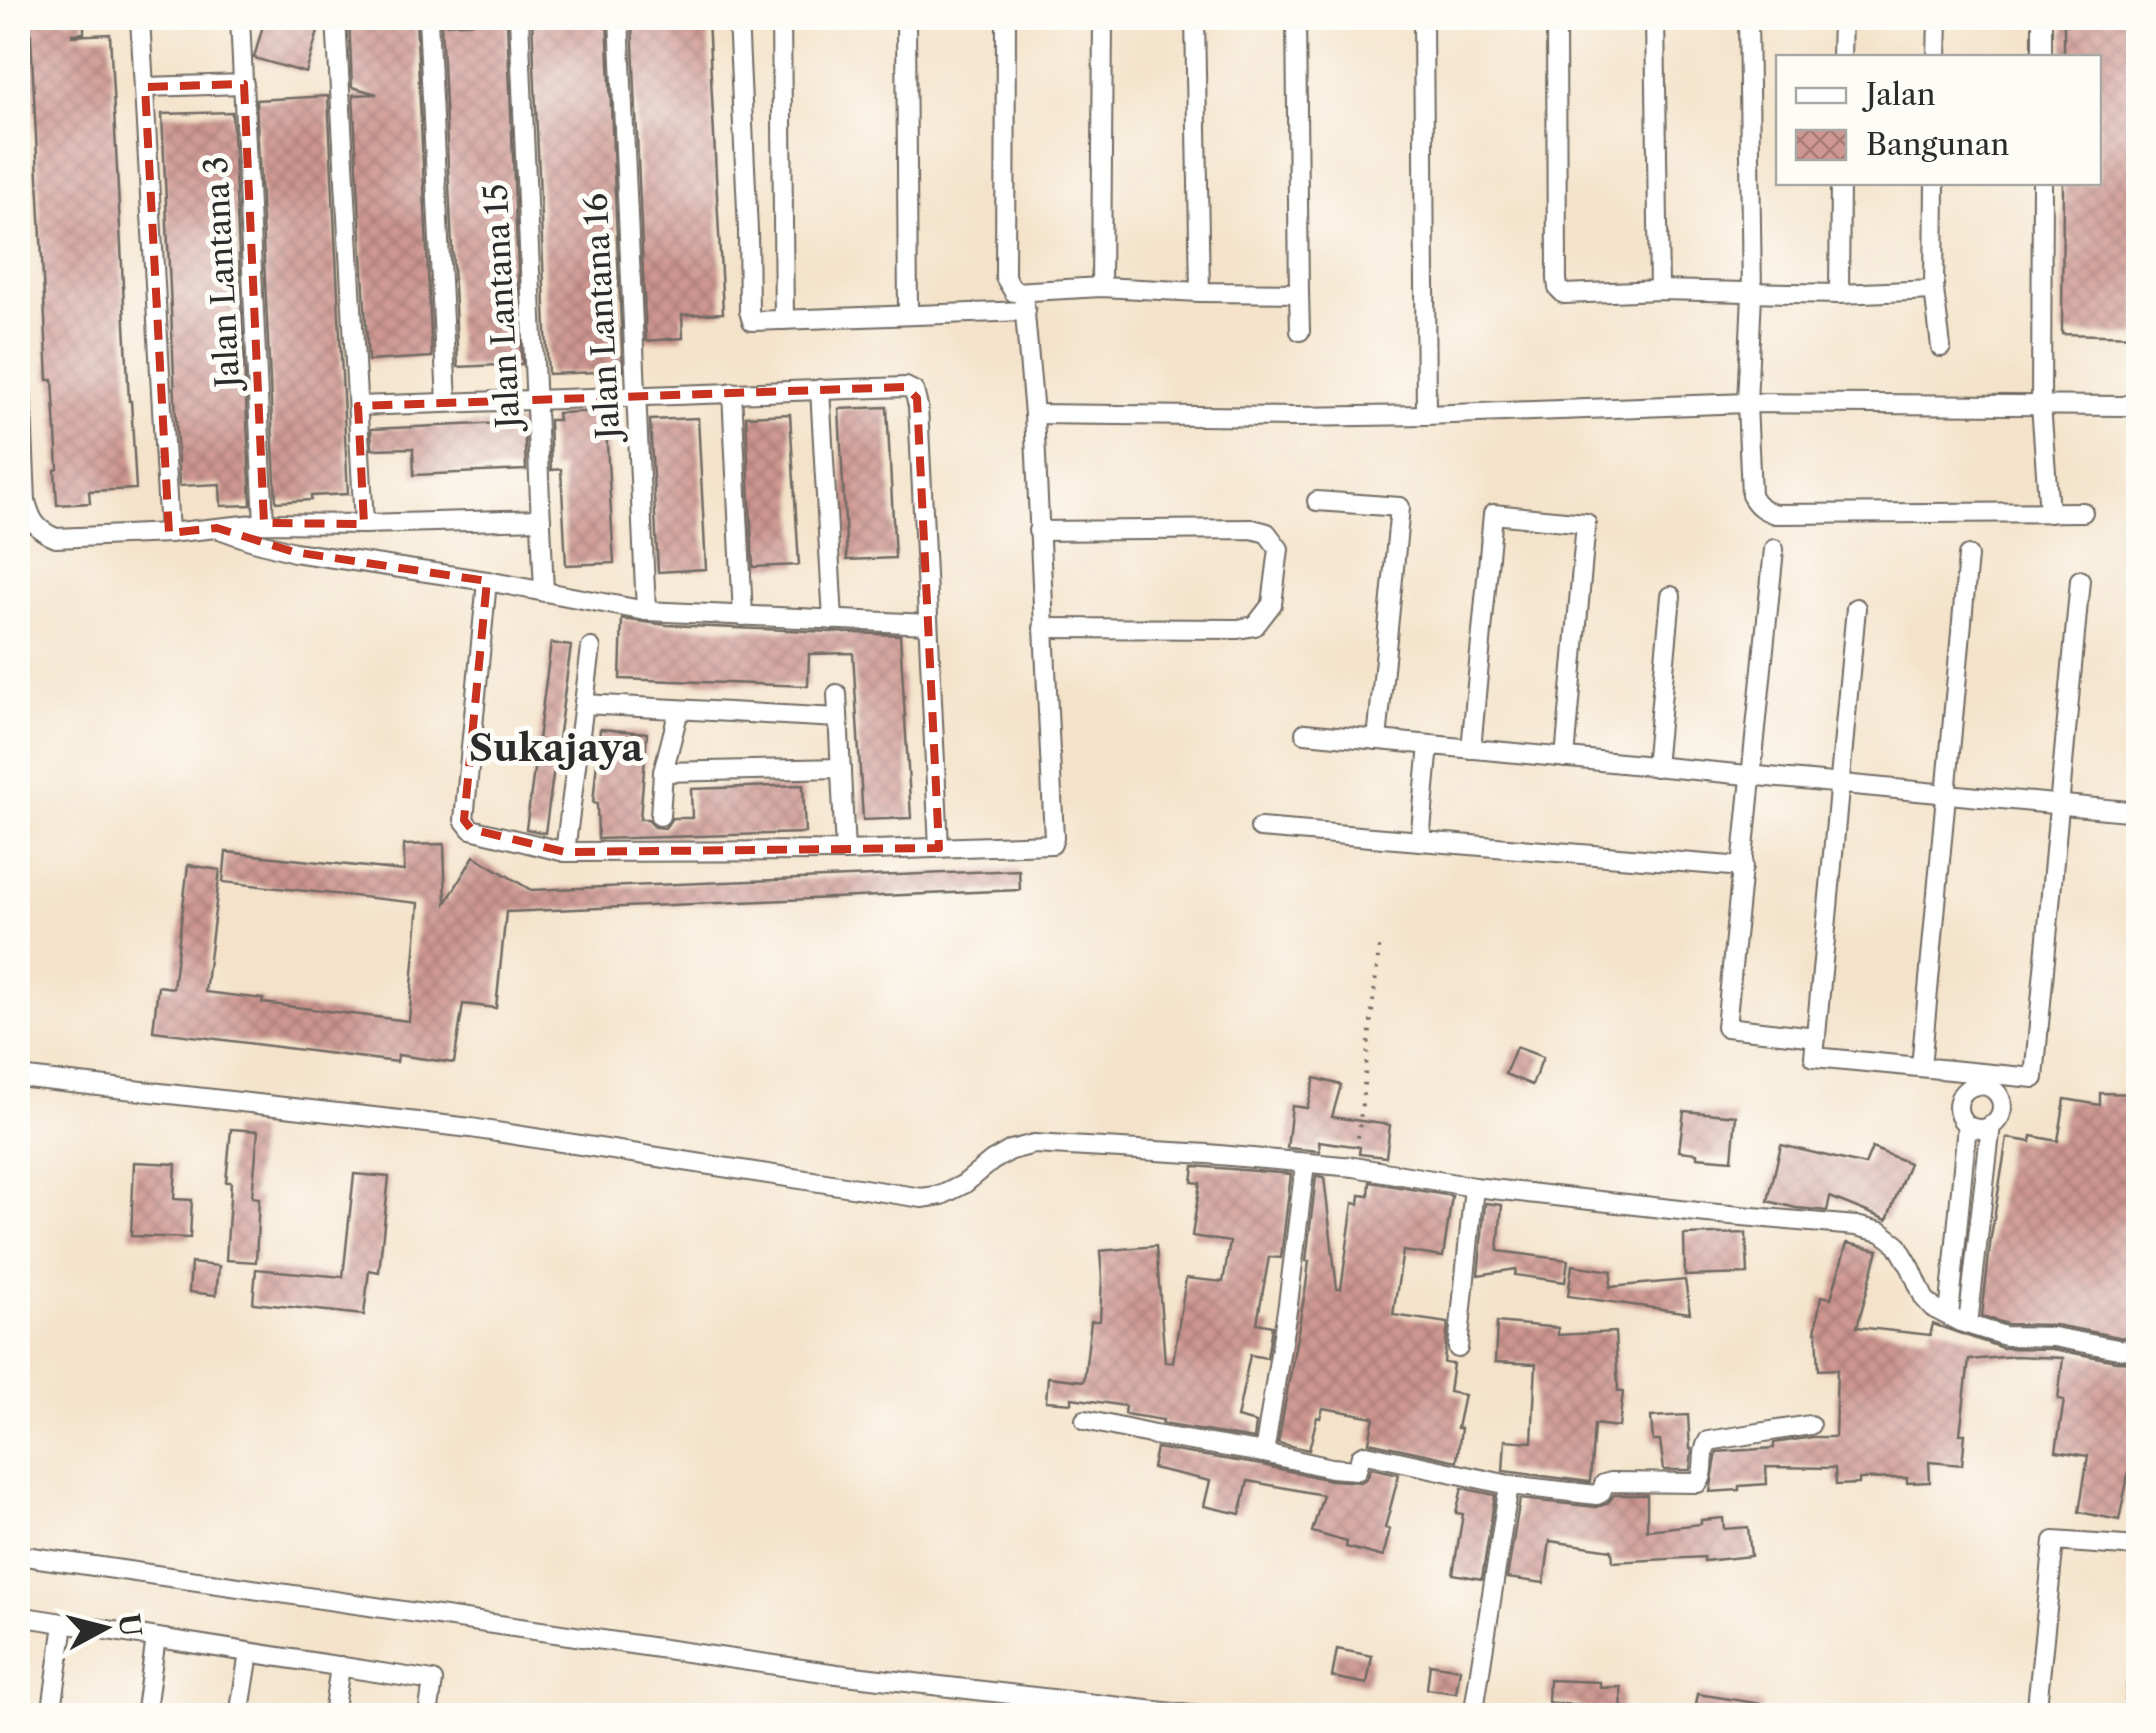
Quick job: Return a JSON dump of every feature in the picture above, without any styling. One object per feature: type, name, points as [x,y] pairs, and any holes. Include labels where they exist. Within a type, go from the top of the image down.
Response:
[{"type":"street","points":[[140,18],[169,533]]},
{"type":"street","name":"Jalan Lantana 3","points":[[240,18],[264,523]]},
{"type":"street","points":[[336,18],[364,524]]},
{"type":"street","points":[[428,18],[447,402]]},
{"type":"street","name":"Jalan Lantana 15","points":[[519,18],[544,592]]},
{"type":"street","name":"Jalan Lantana 16","points":[[619,18],[646,612]]},
{"type":"street","points":[[738,18],[749,312],[756,322],[908,315],[1024,302],[1101,287],[1299,293]]},
{"type":"street","points":[[781,18],[784,320]]},
{"type":"street","points":[[906,18],[908,315]]},
{"type":"street","points":[[487,582],[464,820],[471,829],[565,852],[845,851],[1054,842],[1034,414],[1024,302],[1006,277],[1006,18]]},
{"type":"street","points":[[1101,287],[1103,18]]},
{"type":"street","points":[[1194,18],[1200,292]]},
{"type":"street","points":[[1296,18],[1300,331]]},
{"type":"street","points":[[1423,18],[1426,415]]},
{"type":"street","points":[[1556,18],[1556,279],[1564,294],[1934,290]]},
{"type":"street","points":[[1655,18],[1659,290]]},
{"type":"street","points":[[1748,18],[1750,495],[1763,510],[1775,514],[2083,512]]},
{"type":"street","points":[[1842,18],[1842,55]]},
{"type":"street","points":[[1937,55],[1938,18]]},
{"type":"street","points":[[2042,18],[2042,55]]},
{"type":"street","points":[[145,87],[244,84]]},
{"type":"street","points":[[1839,294],[1840,185]]},
{"type":"street","points":[[1935,185],[1934,290],[1941,347]]},
{"type":"street","points":[[2042,185],[2041,405],[2049,513]]},
{"type":"street","points":[[18,318],[26,501],[31,520],[43,533],[56,538],[169,533],[264,523],[541,520]]},
{"type":"street","points":[[358,406],[820,389],[906,387],[914,391],[939,848]]},
{"type":"street","points":[[820,389],[834,620]]},
{"type":"street","points":[[732,392],[744,616]]},
{"type":"street","points":[[1034,414],[1294,417],[1748,404],[2124,406],[2138,401]]},
{"type":"street","points":[[1317,501],[1400,507],[1377,740]]},
{"type":"street","points":[[1471,749],[1492,514],[1586,523],[1564,758]]},
{"type":"street","points":[[217,528],[294,552],[646,612],[928,624]]},
{"type":"street","points":[[1038,531],[1252,528],[1267,533],[1279,550],[1272,604],[1255,626],[1043,628]]},
{"type":"street","points":[[1774,549],[1726,1027],[1816,1037]]},
{"type":"street","points":[[1920,1068],[1968,556]]},
{"type":"street","points":[[1965,1080],[2034,1078],[2080,580]]},
{"type":"street","points":[[1655,766],[1670,596]]},
{"type":"street","points":[[1856,608],[1814,1057],[1920,1068],[1985,1085],[1998,1095],[2001,1112],[1991,1125],[1975,1128],[1967,1124],[1958,1110],[1965,1080]]},
{"type":"street","points":[[565,852],[591,648]]},
{"type":"street","points":[[837,694],[845,851]]},
{"type":"street","points":[[584,704],[838,718]]},
{"type":"street","points":[[660,816],[662,772],[678,710]]},
{"type":"street","points":[[1305,733],[2138,812]]},
{"type":"street","points":[[1420,841],[1428,745]]},
{"type":"street","points":[[662,772],[841,768]]},
{"type":"street","points":[[1260,828],[1743,867]]},
{"type":"street","points":[[1998,1095],[2012,1076]]},
{"type":"street","points":[[18,1077],[471,1128],[922,1198],[942,1195],[1010,1150],[1034,1144],[1354,1167],[1474,1187],[1856,1226],[1881,1232],[1897,1244],[1924,1298],[1948,1316],[2005,1336],[2053,1337],[2138,1350]]},
{"type":"street","points":[[1948,1316],[1967,1124]]},
{"type":"street","points":[[1968,1324],[1991,1125]]},
{"type":"street","points":[[1264,1453],[1305,1164]]},
{"type":"street","points":[[1458,1348],[1474,1187]]},
{"type":"street","points":[[1085,1420],[1352,1471],[1358,1469],[1361,1456],[1366,1454],[1509,1486],[1596,1495],[1610,1482],[1696,1484],[1702,1481],[1708,1442],[1810,1425]]},
{"type":"street","points":[[1473,1716],[1509,1486]]},
{"type":"street","points":[[2036,1716],[2054,1541],[2138,1546]]},
{"type":"street","points":[[18,1555],[837,1674],[1199,1716]]},
{"type":"street","points":[[18,1616],[433,1681],[428,1716]]},
{"type":"street","points":[[51,1716],[64,1624]]},
{"type":"street","points":[[144,1716],[156,1638]]},
{"type":"street","points":[[239,1716],[249,1652]]},
{"type":"street","points":[[2134,1716],[2138,1665]]},
{"type":"street","points":[[333,1716],[340,1666]]},
{"type":"path","points":[[1354,1167],[1380,940]]},
{"type":"highlighted area","points":[[244,84],[264,523],[364,524],[358,406],[906,387],[917,398],[939,848],[565,852],[471,829],[464,820],[487,581],[294,552],[217,528],[169,533],[145,87]]},
{"type":"building","points":[[28,18],[84,18],[84,33],[72,36],[110,34],[136,489],[89,491],[90,503],[57,505],[53,380],[48,380]]},
{"type":"building","points":[[265,18],[321,21],[306,73],[254,58]]},
{"type":"building","points":[[349,18],[416,18],[432,357],[368,361],[353,95],[377,94],[352,87]]},
{"type":"building","points":[[534,18],[607,18],[623,371],[548,374]]},
{"type":"building","points":[[708,18],[723,313],[682,315],[683,338],[646,341],[632,21]]},
{"type":"building","points":[[2064,18],[2138,18],[2138,336],[2062,334],[2063,185],[2101,185],[2101,55],[2064,55]]},
{"type":"building","points":[[507,21],[522,364],[458,367],[441,24]]},
{"type":"building","points":[[328,96],[348,494],[276,502],[256,100]]},
{"type":"building","points":[[232,112],[251,505],[221,506],[220,484],[179,486],[162,114]]},
{"type":"building","points":[[887,407],[895,558],[847,560],[839,409]]},
{"type":"building","points":[[605,411],[614,563],[566,565],[561,469],[551,470],[549,420],[558,420],[557,413]]},
{"type":"building","points":[[790,414],[799,565],[753,567],[746,416]]},
{"type":"building","points":[[698,418],[706,569],[658,572],[650,420]]},
{"type":"building","points":[[524,422],[526,470],[414,475],[413,448],[372,449],[371,429]]},
{"type":"building","points":[[622,619],[667,625],[900,635],[911,818],[863,820],[853,653],[809,654],[808,686],[620,679]]},
{"type":"building","points":[[551,643],[571,646],[545,833],[526,829]]},
{"type":"building","points":[[600,729],[647,733],[640,819],[648,819],[654,827],[665,828],[672,818],[692,818],[691,789],[803,785],[805,833],[598,839],[597,804],[593,803]]},
{"type":"building","points":[[444,844],[446,903],[474,856],[531,890],[1019,870],[1020,890],[506,912],[496,1008],[463,1004],[454,1063],[398,1055],[397,1062],[153,1031],[158,986],[173,988],[188,865],[220,870],[205,992],[409,1021],[419,903],[223,882],[226,852],[404,871],[404,845]]},
{"type":"building","points":[[1516,1047],[1543,1057],[1532,1085],[1505,1074]]},
{"type":"building","points":[[1315,1078],[1341,1085],[1332,1117],[1390,1125],[1386,1157],[1359,1154],[1360,1147],[1319,1141],[1320,1151],[1287,1148],[1292,1106],[1307,1108]]},
{"type":"building","points":[[2100,1093],[2138,1094],[2138,1338],[2055,1325],[2007,1324],[1982,1316],[2007,1138],[2031,1142],[2032,1136],[2058,1141],[2065,1099],[2100,1105]]},
{"type":"building","points":[[1684,1111],[1736,1116],[1732,1160],[1679,1151]]},
{"type":"building","points":[[231,1129],[258,1131],[252,1197],[259,1198],[256,1262],[226,1260]]},
{"type":"building","points":[[1781,1145],[1865,1165],[1872,1148],[1909,1163],[1887,1220],[1830,1197],[1827,1211],[1768,1201]]},
{"type":"building","points":[[134,1162],[176,1164],[174,1199],[192,1200],[190,1238],[131,1236]]},
{"type":"building","points":[[1194,1166],[1291,1174],[1281,1258],[1269,1257],[1257,1323],[1272,1326],[1267,1358],[1250,1355],[1237,1418],[1256,1423],[1254,1439],[1162,1424],[1163,1420],[1124,1414],[1125,1406],[1072,1398],[1072,1403],[1046,1401],[1048,1377],[1084,1381],[1091,1321],[1100,1321],[1100,1251],[1156,1246],[1165,1362],[1173,1362],[1186,1278],[1223,1282],[1230,1242],[1192,1236],[1200,1183],[1192,1182]]},
{"type":"building","points":[[354,1174],[389,1177],[379,1272],[369,1270],[364,1315],[253,1303],[256,1269],[343,1277]]},
{"type":"building","points":[[1316,1176],[1324,1177],[1337,1289],[1341,1289],[1353,1203],[1359,1204],[1360,1195],[1369,1196],[1370,1182],[1452,1196],[1443,1257],[1403,1251],[1393,1315],[1448,1323],[1444,1363],[1453,1364],[1449,1392],[1464,1395],[1457,1428],[1461,1428],[1457,1461],[1369,1442],[1374,1417],[1323,1408],[1309,1450],[1278,1443],[1306,1286]]},
{"type":"building","points":[[1485,1203],[1502,1205],[1498,1251],[1568,1260],[1565,1282],[1515,1275],[1516,1269],[1478,1275]]},
{"type":"building","points":[[1746,1233],[1748,1274],[1685,1276],[1684,1235]]},
{"type":"building","points":[[1847,1243],[1878,1250],[1857,1327],[1930,1335],[1933,1324],[2002,1348],[2052,1349],[2138,1362],[2136,1457],[2132,1456],[2119,1520],[2079,1512],[2088,1456],[2056,1451],[2064,1400],[2058,1399],[2063,1358],[1969,1360],[1960,1434],[1965,1434],[1962,1465],[1929,1462],[1930,1482],[1907,1483],[1907,1478],[1859,1479],[1859,1484],[1836,1485],[1835,1468],[1766,1467],[1767,1484],[1710,1492],[1717,1452],[1774,1448],[1774,1443],[1835,1437],[1837,1369],[1819,1370],[1815,1332],[1821,1296],[1831,1298]]},
{"type":"building","points":[[191,1263],[219,1266],[216,1295],[189,1292]]},
{"type":"building","points":[[1572,1265],[1612,1271],[1610,1287],[1685,1280],[1690,1313],[1568,1296]]},
{"type":"building","points":[[1497,1322],[1558,1328],[1558,1335],[1615,1332],[1618,1391],[1623,1392],[1619,1427],[1594,1424],[1590,1482],[1503,1471],[1505,1440],[1532,1442],[1536,1364],[1495,1362]]},
{"type":"building","points":[[1688,1415],[1690,1470],[1664,1470],[1660,1441],[1653,1441],[1651,1417]]},
{"type":"building","points":[[1156,1448],[1330,1480],[1361,1482],[1371,1468],[1399,1474],[1385,1528],[1390,1529],[1383,1557],[1312,1532],[1323,1495],[1248,1481],[1240,1514],[1204,1506],[1210,1481],[1152,1468]]},
{"type":"building","points":[[1462,1488],[1495,1495],[1482,1579],[1453,1574],[1463,1514],[1456,1513]]},
{"type":"building","points":[[1614,1495],[1647,1495],[1647,1530],[1723,1518],[1724,1529],[1748,1527],[1751,1556],[1613,1562],[1612,1550],[1550,1541],[1544,1583],[1507,1578],[1520,1499],[1596,1507],[1607,1504]]},
{"type":"building","points":[[1337,1649],[1372,1656],[1367,1684],[1332,1677]]},
{"type":"building","points":[[1430,1664],[1460,1669],[1456,1693],[1427,1689]]},
{"type":"building","points":[[1549,1680],[1600,1682],[1600,1688],[1621,1687],[1622,1716],[1604,1716],[1604,1711],[1548,1702]]},
{"type":"building","points":[[1698,1694],[1762,1704],[1761,1716],[1694,1716]]},
{"type":"district","name":"Sukajaya","points":[[556,748]]}]
